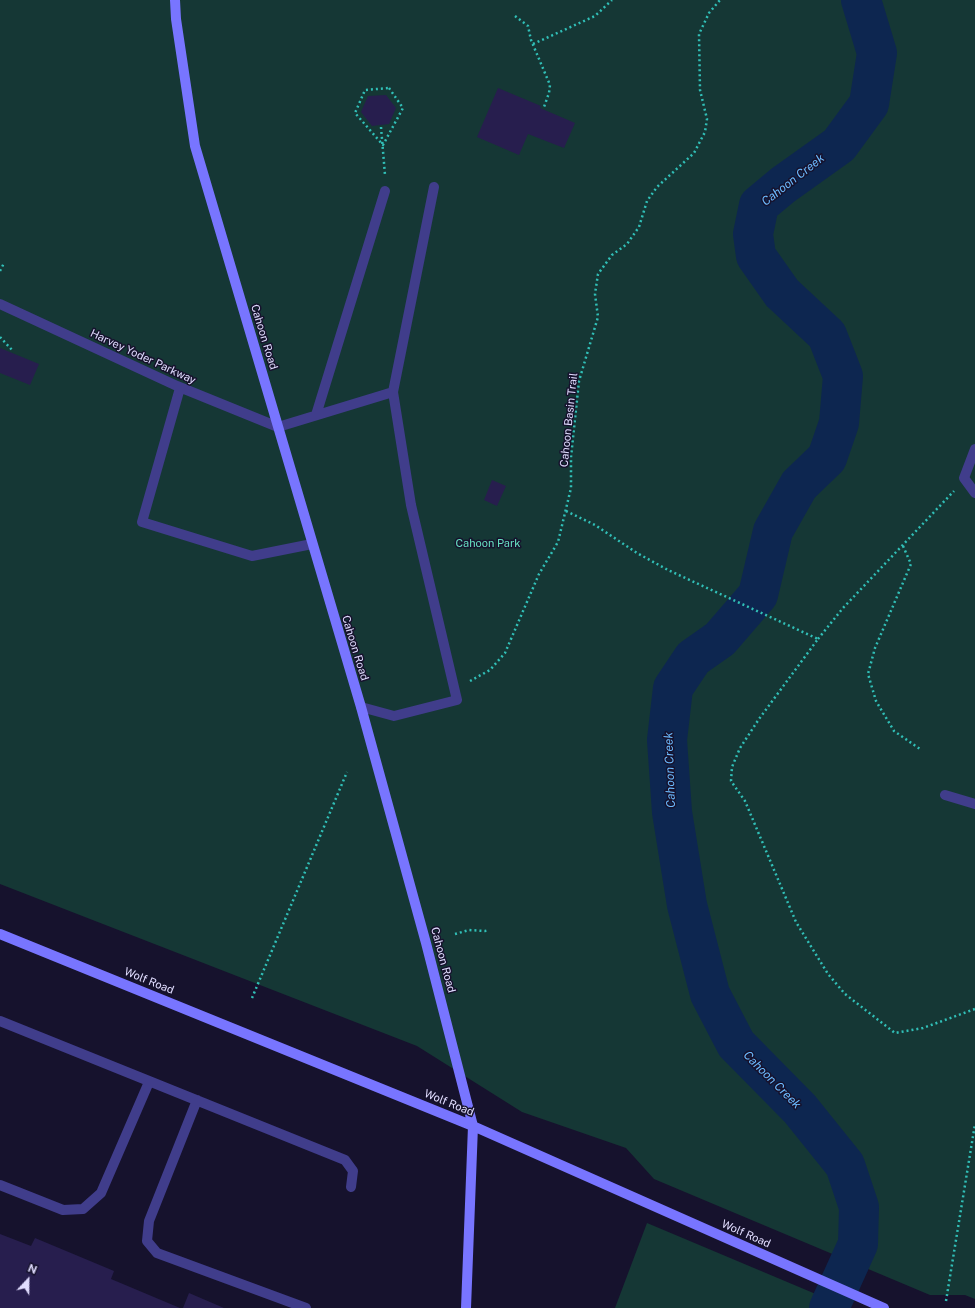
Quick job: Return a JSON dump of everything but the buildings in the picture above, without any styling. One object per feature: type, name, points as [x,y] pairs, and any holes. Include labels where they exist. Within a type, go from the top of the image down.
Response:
[{"type":"street","name":"Cahoon Road","points":[[175,0],[176,20],[195,146],[360,707],[426,943],[473,1126],[466,1308]]},
{"type":"street","name":"Wolf Road","points":[[0,934],[473,1126],[884,1308]]},
{"type":"lane","points":[[360,707],[394,716],[457,700],[411,505],[393,392],[434,187]]},
{"type":"lane","points":[[316,415],[385,191]]},
{"type":"lane","name":"Harvey Yoder Parkway","points":[[0,304],[180,388],[278,427]]},
{"type":"lane","points":[[180,388],[142,522],[252,556],[312,544]]},
{"type":"lane","points":[[278,427],[393,392]]},
{"type":"lane","points":[[975,449],[964,478],[975,493]]},
{"type":"lane","points":[[945,795],[975,804]]},
{"type":"lane","points":[[0,1021],[345,1160],[353,1171],[351,1187]]},
{"type":"lane","points":[[0,1185],[63,1210],[83,1210],[101,1193],[149,1082]]},
{"type":"lane","points":[[197,1100],[149,1221],[147,1241],[157,1253],[304,1307]]},
{"type":"path","points":[[533,44],[595,16],[612,0]]},
{"type":"path","name":"Cahoon Basin Trail","points":[[481,675],[490,670],[505,653],[539,574],[558,542],[571,488],[571,457],[579,381],[598,317],[595,294],[598,274],[612,255],[626,244],[639,227],[648,201],[657,187],[694,153],[705,132],[707,119],[700,90],[698,34],[709,14],[720,0]]},
{"type":"path","points":[[515,16],[528,26],[533,44],[550,85],[549,93],[544,106]]},
{"type":"path","points":[[389,88],[403,108],[382,145],[354,113],[365,90],[389,88]]},
{"type":"path","points":[[381,127],[385,191]]},
{"type":"path","points":[[0,271],[4,263]]},
{"type":"path","points":[[0,337],[12,351]]},
{"type":"path","points":[[964,478],[954,492],[843,608],[818,639],[759,719],[740,748],[732,767],[731,781],[745,801],[796,922],[828,974],[845,994],[895,1033],[923,1028],[975,1009]]},
{"type":"path","points":[[566,511],[595,524],[637,553],[818,639]]},
{"type":"path","points":[[902,546],[911,564],[875,648],[868,674],[876,701],[894,731],[920,749]]},
{"type":"path","points":[[252,998],[347,772]]},
{"type":"path","points":[[455,934],[469,930],[489,930]]},
{"type":"path","points":[[946,1301],[975,1124]]},
{"type":"green space","name":"Cahoon Park","points":[[0,0],[975,0],[975,1299],[965,1295],[930,1295],[654,1179],[626,1148],[522,1112],[417,1046],[0,884]]},
{"type":"green space","points":[[647,1223],[849,1308],[615,1308]]},
{"type":"waterway","name":"Cahoon Creek","points":[[829,1308],[858,1244],[859,1207],[845,1165],[800,1109],[736,1044],[710,994],[687,905],[672,812],[667,740],[673,688],[693,658],[720,639],[758,595],[773,531],[799,485],[827,458],[839,423],[843,376],[827,335],[782,293],[756,256],[753,234],[759,205],[783,185],[839,145],[869,104],[877,53],[861,0]]}]
